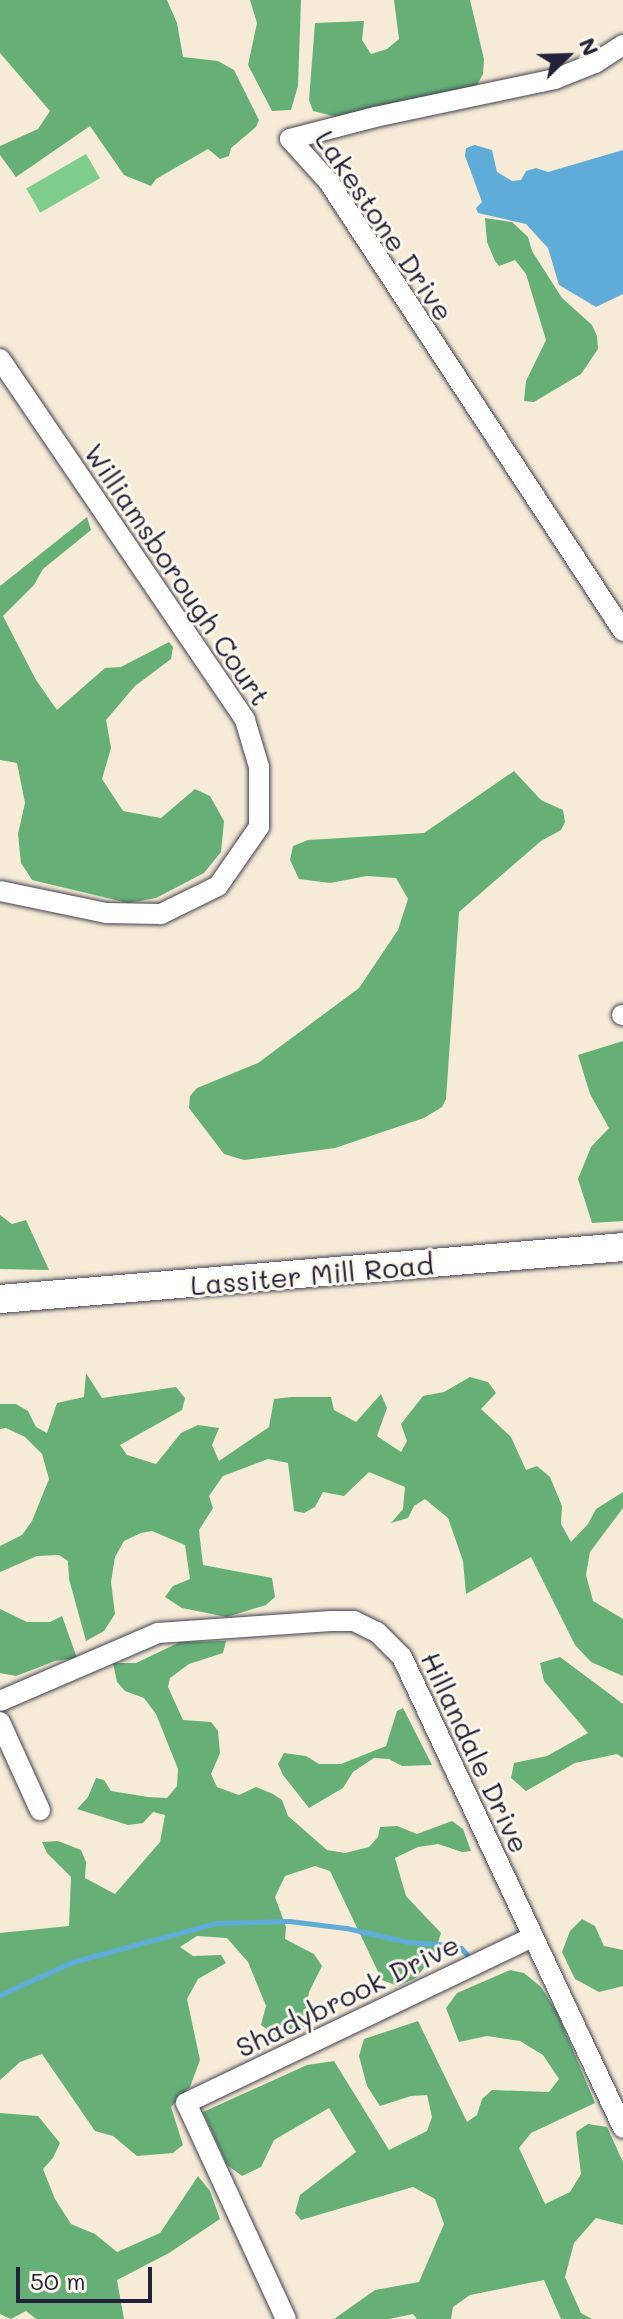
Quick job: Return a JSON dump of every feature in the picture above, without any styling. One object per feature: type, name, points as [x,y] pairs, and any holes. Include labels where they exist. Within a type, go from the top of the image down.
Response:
[{"type":"main road","name":"Lassiter Mill Road","points":[[0,1299],[623,1247]]},
{"type":"street","name":"Lakestone Drive","points":[[623,45],[595,63],[555,79],[375,117],[290,139],[328,181],[623,631]]},
{"type":"street","name":"Williamsborough Court","points":[[0,359],[245,720],[259,767],[259,827],[218,886],[161,914],[106,913],[0,891]]},
{"type":"street","name":"Hillandale Drive","points":[[0,1701],[158,1633],[331,1621],[354,1621],[377,1632],[402,1657],[623,2128]]},
{"type":"street","points":[[0,1722],[40,1810]]},
{"type":"street","name":"Shadybrook Drive","points":[[286,2319],[186,2103],[532,1937]]},
{"type":"green space","points":[[0,0],[167,0],[177,23],[183,57],[218,61],[234,70],[259,120],[256,127],[231,148],[229,156],[220,159],[208,149],[156,179],[151,186],[124,175],[90,126],[16,177],[0,155],[0,146],[38,129],[50,111],[0,53]]},
{"type":"green space","points":[[250,0],[301,0],[298,86],[291,110],[272,111],[248,65],[257,23]]},
{"type":"green space","points":[[394,0],[470,0],[484,59],[483,74],[474,91],[341,118],[313,111],[309,100],[315,23],[364,21],[362,40],[371,54],[387,49],[399,39]]},
{"type":"green space","points":[[86,154],[100,178],[40,213],[26,188]]},
{"type":"green space","points":[[485,218],[512,222],[528,237],[532,251],[562,298],[592,325],[597,336],[598,349],[581,374],[534,402],[524,401],[526,381],[546,340],[526,274],[515,260],[499,266],[495,261],[487,242]]},
{"type":"green space","points":[[87,517],[91,530],[43,569],[34,585],[3,616],[36,680],[57,710],[105,668],[121,667],[169,642],[173,647],[171,659],[135,686],[106,720],[111,748],[102,779],[123,811],[161,818],[195,789],[210,796],[224,821],[221,852],[204,873],[156,898],[128,903],[32,880],[21,863],[18,834],[25,803],[17,763],[0,760],[0,586]]},
{"type":"green space","points":[[514,771],[541,800],[563,810],[565,822],[561,830],[541,841],[459,912],[446,1099],[442,1107],[424,1118],[335,1148],[244,1160],[224,1154],[189,1108],[190,1096],[197,1088],[258,1063],[359,988],[398,930],[408,899],[396,878],[367,876],[330,883],[299,879],[290,860],[293,846],[308,840],[424,833]]},
{"type":"green space","points":[[623,1041],[623,1221],[592,1223],[578,1179],[591,1147],[609,1128],[590,1094],[578,1055]]},
{"type":"green space","points":[[0,1215],[12,1224],[26,1220],[49,1270],[0,1269]]},
{"type":"green space","points":[[86,1373],[102,1398],[176,1387],[185,1398],[182,1410],[120,1445],[127,1455],[156,1464],[181,1433],[198,1425],[219,1428],[212,1445],[219,1461],[269,1427],[274,1399],[291,1397],[331,1397],[334,1410],[356,1422],[381,1394],[387,1408],[377,1436],[401,1452],[407,1441],[401,1424],[423,1396],[444,1392],[470,1377],[488,1382],[496,1393],[481,1409],[511,1437],[526,1470],[537,1466],[550,1477],[562,1506],[561,1524],[571,1542],[588,1524],[596,1509],[623,1492],[623,1508],[590,1552],[586,1575],[593,1601],[623,1619],[623,1676],[591,1662],[575,1645],[531,1557],[466,1594],[463,1561],[448,1518],[425,1499],[414,1506],[408,1518],[391,1523],[403,1509],[405,1487],[369,1472],[344,1496],[323,1492],[315,1507],[304,1513],[294,1511],[288,1463],[268,1459],[223,1476],[209,1496],[213,1508],[199,1530],[203,1565],[272,1578],[275,1597],[266,1605],[227,1617],[182,1608],[165,1597],[173,1586],[190,1579],[185,1545],[152,1531],[141,1533],[124,1541],[115,1557],[111,1582],[115,1614],[104,1631],[86,1641],[69,1579],[68,1561],[59,1555],[37,1556],[0,1572],[0,1546],[22,1535],[32,1521],[49,1479],[42,1454],[25,1437],[6,1428],[0,1429],[0,1404],[16,1404],[28,1411],[36,1427],[47,1433],[57,1403],[84,1397]]},
{"type":"green space","points":[[0,1609],[27,1622],[50,1622],[62,1616],[77,1658],[55,1661],[16,1676],[0,1673]]},
{"type":"green space","points":[[226,1641],[223,1653],[189,1664],[170,1678],[168,1687],[183,1720],[211,1722],[218,1731],[220,1753],[211,1774],[217,1787],[239,1795],[256,1787],[273,1794],[282,1800],[288,1816],[327,1850],[345,1853],[369,1847],[378,1837],[380,1827],[397,1826],[417,1834],[452,1821],[463,1829],[471,1851],[462,1852],[438,1844],[418,1847],[395,1858],[406,1896],[441,1933],[434,1955],[416,1978],[398,1986],[382,1980],[330,1871],[315,1866],[285,1876],[275,1897],[286,1927],[285,1939],[314,1954],[322,1966],[309,1992],[304,2027],[282,2040],[261,2025],[266,2006],[248,1962],[227,1938],[197,1936],[180,1947],[193,1956],[221,1955],[226,1963],[198,1979],[187,1999],[200,2060],[190,2087],[171,2107],[183,2145],[173,2153],[137,2156],[113,2136],[95,2131],[42,2054],[20,2062],[0,2080],[0,1933],[69,1926],[71,1877],[47,1853],[42,1842],[58,1841],[81,1850],[86,1862],[85,1878],[115,1894],[160,1842],[165,1815],[153,1812],[143,1823],[128,1825],[77,1809],[88,1797],[96,1778],[104,1780],[111,1791],[148,1797],[167,1798],[177,1786],[178,1769],[156,1714],[144,1698],[125,1691],[117,1682],[113,1663],[136,1663],[180,1642]]},
{"type":"green space","points":[[560,1657],[623,1704],[623,1758],[617,1754],[575,1763],[526,1791],[511,1778],[514,1763],[547,1756],[588,1733],[544,1681],[540,1663]]},
{"type":"green space","points":[[403,1708],[432,1765],[402,1766],[389,1759],[374,1758],[353,1772],[343,1788],[309,1808],[283,1775],[278,1764],[284,1753],[306,1756],[319,1764],[341,1764],[386,1746],[397,1711]]},
{"type":"green space","points":[[582,1919],[595,1926],[604,1946],[623,1950],[623,1986],[599,1992],[575,1979],[562,1952],[570,1931]]},
{"type":"green space","points":[[510,1970],[524,1973],[541,1987],[557,2012],[595,2103],[531,2133],[519,2148],[545,2204],[570,2192],[581,2174],[576,2132],[588,2124],[607,2127],[623,2162],[623,2225],[596,2218],[574,2243],[565,2277],[581,2313],[592,2319],[561,2319],[544,2280],[470,2295],[453,2307],[451,2319],[417,2319],[413,2314],[389,2319],[334,2319],[375,2290],[419,2282],[444,2224],[435,2199],[413,2187],[301,2220],[295,2213],[300,2195],[356,2152],[329,2108],[274,2140],[261,2167],[242,2176],[227,2165],[203,2112],[307,2065],[334,2061],[389,2150],[427,2131],[432,2117],[427,2095],[411,2096],[380,2106],[367,2086],[359,2056],[364,2039],[418,2021],[467,2122],[477,2115],[482,2099],[492,2090],[549,2092],[559,2079],[543,2055],[520,2041],[487,2036],[459,2042],[446,2008],[457,1993]]},
{"type":"green space","points":[[0,2113],[38,2116],[60,2143],[43,2169],[55,2199],[71,2224],[95,2234],[117,2252],[160,2233],[198,2176],[210,2191],[220,2219],[169,2253],[117,2280],[124,2319],[36,2319],[26,2311],[11,2319],[0,2314]]},
{"type":"water","points":[[475,145],[492,150],[497,172],[512,181],[521,180],[526,171],[536,168],[548,172],[623,150],[623,294],[596,307],[559,285],[548,248],[526,224],[478,213],[476,208],[482,202],[465,156],[466,148]]},
{"type":"waterway","points":[[0,1995],[72,1962],[217,1923],[289,1921],[346,1928],[408,1942],[451,1945],[461,1948],[471,1959]]}]
